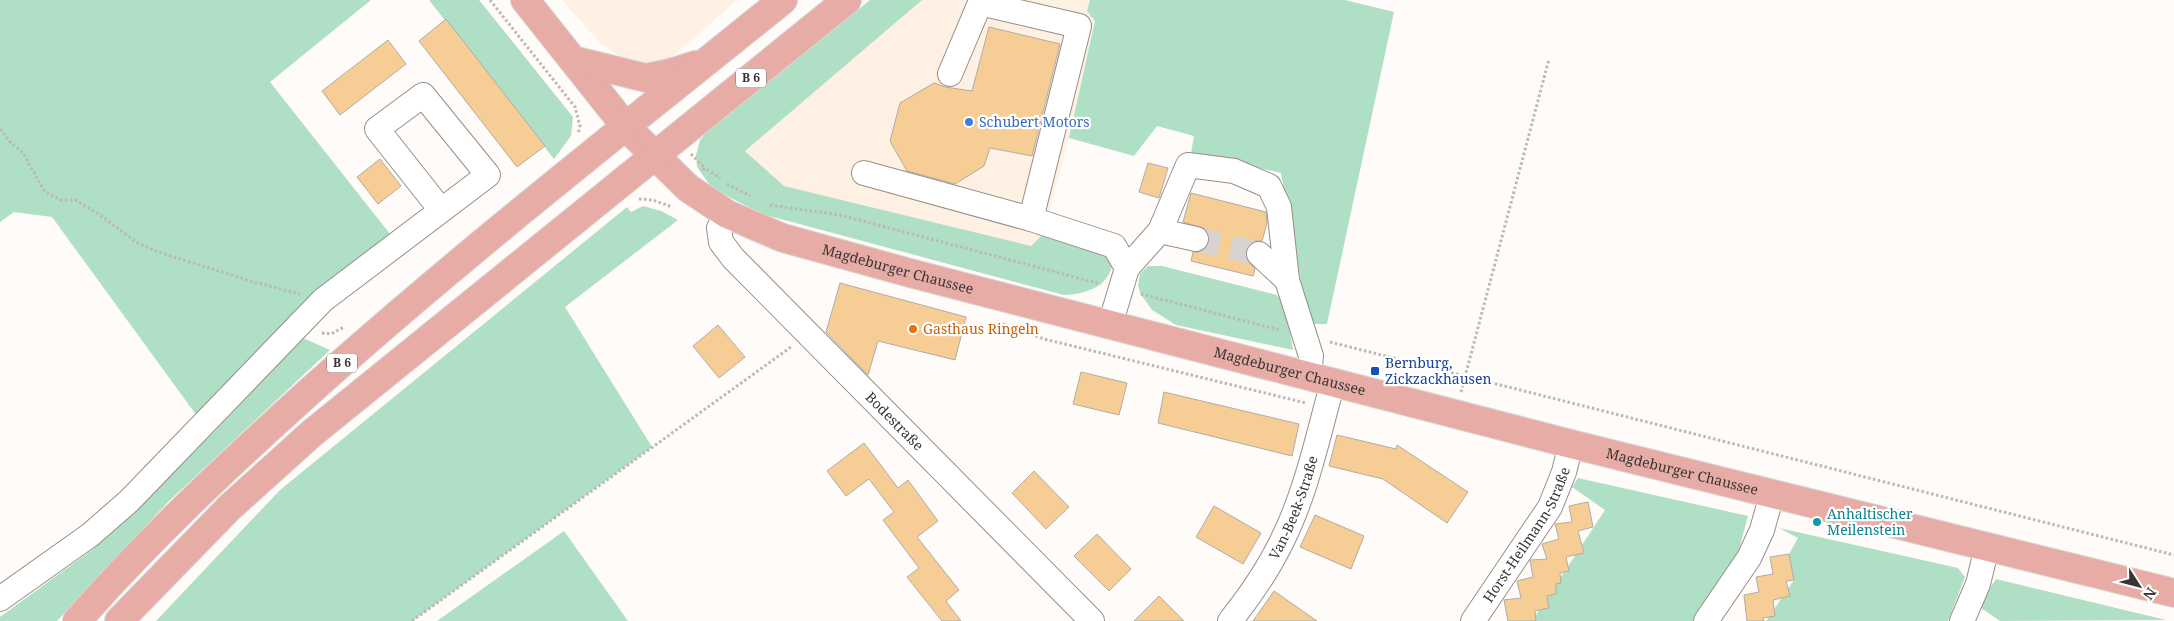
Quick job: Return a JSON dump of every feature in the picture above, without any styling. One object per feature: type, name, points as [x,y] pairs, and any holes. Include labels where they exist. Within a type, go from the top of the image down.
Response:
[{"type":"main road","name":"Magdeburger Chaussee","points":[[525,0],[626,126],[655,156],[680,197],[727,214],[756,228],[818,249],[1571,444],[2174,593]]},
{"type":"main road","name":"B 6","points":[[77,621],[164,528],[242,453],[376,332],[626,126],[783,0]]},
{"type":"main road","name":"B 6","points":[[119,621],[217,521],[304,440],[847,0]]},
{"type":"main road","name":"B 6","points":[[573,60],[646,78],[670,73],[707,61]]},
{"type":"street","points":[[950,74],[980,4],[1079,26],[1031,219]]},
{"type":"street","points":[[0,599],[90,534],[129,501],[323,300],[488,175],[423,94],[377,129],[441,210]]},
{"type":"street","name":"Van-Beek-Straße","points":[[1155,237],[1188,165],[1234,170],[1269,186],[1279,207],[1287,280],[1304,336],[1321,379],[1305,484],[1283,540],[1264,575],[1230,621]]},
{"type":"street","points":[[864,173],[1031,219],[1114,246],[1123,278]]},
{"type":"street","name":"Bodestraße","points":[[727,214],[718,228],[721,242],[734,258],[1092,621]]},
{"type":"street","points":[[1110,325],[1123,278],[1155,237],[1194,247]]},
{"type":"street","points":[[1257,261],[1287,280]]},
{"type":"street","name":"Horst-Heilmann-Straße","points":[[1473,621],[1550,507],[1564,472],[1571,444]]},
{"type":"street","points":[[1706,621],[1749,558],[1762,530],[1772,494]]},
{"type":"street","points":[[1962,621],[1978,584],[1987,547]]},
{"type":"path","points":[[490,0],[575,107],[580,126],[577,137]]},
{"type":"path","points":[[1456,414],[1549,59]]},
{"type":"path","points":[[0,129],[12,144],[24,153],[45,192],[61,200],[76,200],[103,217],[136,242],[158,252],[248,280],[323,300]]},
{"type":"path","points":[[680,197],[705,168],[726,183],[753,198]]},
{"type":"path","points":[[769,205],[840,216],[1123,278],[1304,336],[2174,555]]},
{"type":"path","points":[[412,621],[808,334]]},
{"type":"shaded area","points":[[562,0],[737,0],[669,59],[650,64],[628,61],[601,44]]},
{"type":"shaded area","points":[[922,0],[1090,0],[1088,11],[1095,21],[1069,138],[1043,234],[1031,246],[784,186],[745,150]]},
{"type":"green space","points":[[0,0],[371,0],[270,82],[390,234],[316,291],[197,416],[52,217],[14,212],[0,222]]},
{"type":"green space","points":[[429,0],[479,0],[573,117],[571,136],[554,159]]},
{"type":"green space","points":[[870,0],[922,0],[745,151],[784,186],[1031,246],[1043,234],[1107,254],[1113,260],[1108,276],[1103,282],[1081,293],[1064,295],[762,214],[712,188],[697,167],[696,155],[700,140],[710,128]]},
{"type":"green space","points":[[1090,0],[1345,0],[1394,12],[1327,324],[1309,324],[1281,173],[1191,153],[1194,136],[1157,126],[1134,156],[1069,138],[1095,21],[1087,11]]},
{"type":"green space","points":[[643,206],[661,211],[678,220],[565,307],[652,447],[412,621],[156,621],[280,490],[627,207],[631,212]]},
{"type":"green space","points":[[1148,266],[1162,266],[1277,295],[1286,307],[1293,350],[1176,325],[1152,310],[1140,293],[1138,285],[1140,274]]},
{"type":"green space","points":[[303,338],[330,350],[168,502],[57,621],[0,621],[0,617],[92,550],[214,432]]},
{"type":"green space","points":[[1578,478],[1748,516],[1734,568],[1699,621],[1532,621],[1605,510],[1572,487]]},
{"type":"green space","points":[[1779,528],[1958,568],[1965,577],[1948,621],[1766,621],[1794,580],[1789,554],[1798,538]]},
{"type":"green space","points":[[564,531],[628,621],[437,621]]},
{"type":"green space","points":[[1996,579],[2166,620],[2000,621],[1978,606]]},
{"type":"building","points":[[446,19],[545,146],[517,167],[419,41]]},
{"type":"building","name":"Schubert Motors","points":[[989,27],[1060,44],[1032,156],[990,148],[984,166],[955,184],[907,171],[890,141],[900,103],[934,83],[945,87],[972,91]]},
{"type":"building","points":[[388,40],[406,64],[340,115],[322,91]]},
{"type":"building","points":[[380,159],[401,186],[378,204],[357,177]]},
{"type":"building","points":[[1148,163],[1168,168],[1159,198],[1139,192]]},
{"type":"building","points":[[1191,193],[1266,212],[1267,223],[1262,241],[1255,241],[1249,244],[1246,251],[1246,258],[1255,269],[1253,276],[1191,261],[1193,252],[1200,252],[1206,249],[1209,242],[1209,234],[1205,229],[1183,222]]},
{"type":"building","name":"Gasthaus Ringeln","points":[[840,283],[966,317],[955,360],[878,341],[868,375],[826,332]]},
{"type":"building","points":[[718,325],[745,357],[719,378],[693,346]]},
{"type":"building","points":[[1081,372],[1127,383],[1119,415],[1073,404]]},
{"type":"building","points":[[1164,392],[1299,424],[1292,456],[1158,423]]},
{"type":"building","points":[[1337,435],[1396,449],[1397,445],[1468,492],[1447,523],[1383,479],[1329,466]]},
{"type":"building","points":[[864,443],[898,488],[908,480],[938,521],[917,537],[959,590],[946,601],[961,621],[942,621],[907,577],[919,568],[883,520],[894,512],[869,479],[846,496],[827,471]]},
{"type":"building","points":[[1034,471],[1069,507],[1046,529],[1012,493]]},
{"type":"building","points":[[1588,502],[1593,527],[1578,531],[1584,553],[1566,557],[1569,571],[1560,573],[1561,583],[1556,584],[1556,594],[1547,596],[1549,608],[1535,611],[1536,621],[1508,621],[1504,600],[1521,598],[1517,581],[1533,577],[1530,560],[1547,559],[1542,544],[1559,539],[1555,524],[1572,522],[1569,506]]},
{"type":"building","points":[[1214,506],[1261,533],[1243,564],[1196,537]]},
{"type":"building","points":[[1315,515],[1364,536],[1351,569],[1300,547]]},
{"type":"building","points":[[1097,534],[1131,569],[1109,591],[1074,556]]},
{"type":"building","points":[[1789,554],[1794,580],[1786,581],[1790,596],[1773,600],[1775,616],[1763,618],[1764,621],[1747,621],[1744,595],[1759,592],[1756,577],[1773,574],[1770,557]]},
{"type":"building","points":[[1274,591],[1317,621],[1253,621]]},
{"type":"building","points":[[1159,596],[1184,621],[1134,621]]},
{"type":"tunnel","points":[[1196,239],[1259,254]]},
{"type":"place","name":"Schubert Motors","points":[[969,122]]},
{"type":"place","name":"Gasthaus Ringeln","points":[[913,329]]},
{"type":"place","name":"Bernburg, Zickzackhausen","points":[[1375,371]]},
{"type":"place","name":"Anhaltischer Meilenstein","points":[[1817,522]]}]
